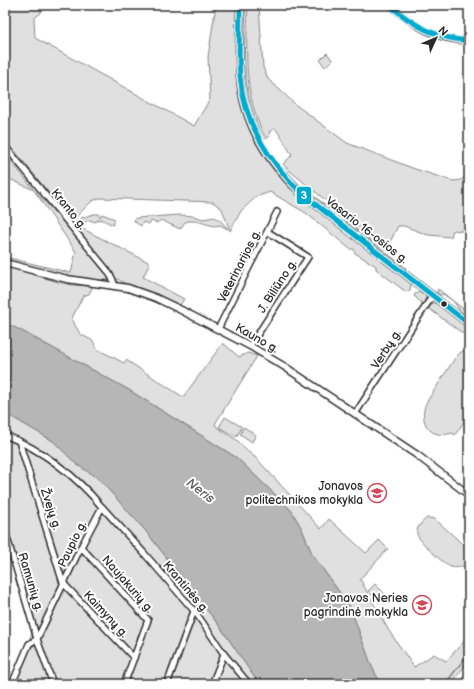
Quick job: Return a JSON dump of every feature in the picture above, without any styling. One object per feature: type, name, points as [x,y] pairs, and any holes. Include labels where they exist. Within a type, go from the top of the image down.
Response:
[{"type":"main road","name":"Vasario 16-osios g.","points":[[240,5],[239,63],[241,87],[250,123],[267,155],[285,178],[301,193],[467,322]]},
{"type":"main road","name":"Kauno g.","points":[[5,263],[67,280],[128,288],[156,298],[250,346],[417,455],[469,495]]},
{"type":"street","points":[[389,5],[414,25],[428,32],[448,38],[469,41]]},
{"type":"street","name":"Kranto g.","points":[[5,146],[107,270],[115,286]]},
{"type":"street","name":"Veterinarijos g.","points":[[218,329],[277,212]]},
{"type":"street","name":"J. Biliūno g.","points":[[250,346],[308,257],[268,232]]},
{"type":"street","name":"Verbų g.","points":[[355,414],[433,295]]},
{"type":"street","points":[[467,322],[469,314]]},
{"type":"street","points":[[5,435],[19,441],[49,459],[92,495],[102,507]]},
{"type":"street","name":"Žvejų g.","points":[[19,441],[63,583]]},
{"type":"street","name":"Paupio g.","points":[[12,684],[29,644],[37,639],[63,583],[102,507]]},
{"type":"street","name":"Krantinės g.","points":[[102,507],[194,611],[224,654],[249,684]]},
{"type":"street","name":"Ramunių g.","points":[[5,531],[37,639],[53,684]]},
{"type":"street","name":"Naujakurių g.","points":[[81,547],[148,620],[124,684]]},
{"type":"street","name":"Kaimynų g.","points":[[63,583],[134,658]]},
{"type":"street","points":[[167,684],[194,611]]},
{"type":"street","points":[[212,684],[224,654]]},
{"type":"shaded area","points":[[41,5],[41,13],[34,18],[35,38],[194,126],[210,99],[208,57],[216,5],[237,5],[235,60],[237,82],[245,116],[253,136],[263,154],[275,170],[304,199],[409,280],[411,284],[410,290],[406,292],[376,269],[376,266],[355,253],[354,249],[350,249],[306,213],[270,192],[256,197],[241,211],[230,231],[222,209],[213,202],[100,198],[92,201],[72,221],[14,150],[8,157],[34,190],[5,177],[5,6]]},
{"type":"shaded area","points":[[243,5],[246,5],[245,57],[248,90],[251,106],[264,140],[260,138],[246,101],[242,67]]},
{"type":"shaded area","points":[[248,5],[259,5],[263,67],[268,79],[296,105],[347,143],[415,169],[453,181],[461,180],[469,173],[469,232],[453,230],[451,237],[428,235],[404,226],[398,226],[386,250],[283,164],[292,155],[275,128],[269,132],[270,136],[266,139],[253,107],[247,57]]},
{"type":"shaded area","points":[[327,53],[332,60],[325,67],[320,60]]},
{"type":"shaded area","points":[[282,166],[300,185],[406,268],[404,270],[305,192],[281,168]]},
{"type":"shaded area","points":[[34,190],[70,229],[75,225],[150,263],[143,277],[184,299],[180,305],[124,283],[118,279],[104,280],[75,278],[5,259],[5,257],[71,273],[76,252]]},
{"type":"shaded area","points":[[99,214],[100,217],[102,214],[115,219],[113,225],[101,219],[98,219],[96,222],[89,220],[83,223],[81,218]]},
{"type":"shaded area","points":[[179,215],[194,216],[203,219],[214,217],[220,220],[228,229],[220,225],[214,226],[196,221],[185,222],[180,229],[161,220],[157,223],[151,221],[149,224],[143,222],[141,226],[135,222],[134,219]]},
{"type":"shaded area","points":[[5,266],[58,282],[72,285],[93,286],[89,294],[83,296],[72,318],[80,334],[93,341],[97,349],[124,363],[126,360],[183,397],[223,343],[239,357],[248,353],[257,356],[215,424],[217,427],[238,441],[256,458],[321,529],[329,519],[366,553],[379,540],[388,549],[360,579],[389,631],[414,667],[434,654],[446,661],[469,636],[469,660],[451,684],[381,684],[372,667],[350,607],[312,554],[302,529],[291,510],[237,458],[129,390],[5,323]]},
{"type":"shaded area","points":[[438,289],[467,312],[464,314],[453,301],[443,294],[440,295],[437,293]]},
{"type":"shaded area","points":[[420,292],[426,296],[424,305],[414,296]]},
{"type":"shaded area","points":[[434,303],[469,329],[469,338],[428,308]]},
{"type":"shaded area","points":[[469,349],[469,414],[455,435],[452,433],[438,434],[432,432],[425,423],[424,410],[426,403],[455,358],[461,352]]},
{"type":"shaded area","points":[[5,413],[53,441],[76,464],[98,478],[145,530],[221,628],[259,684],[11,684],[32,633],[5,537]]},
{"type":"shaded area","points":[[225,417],[242,427],[236,437],[219,427]]},
{"type":"shaded area","points":[[244,427],[256,435],[252,442],[240,434]]},
{"type":"shaded area","points":[[427,518],[435,519],[469,550],[468,562],[460,567],[451,567],[426,547],[418,537],[417,529]]},
{"type":"shaded area","points":[[375,584],[387,596],[380,603],[368,591]]},
{"type":"water","name":"Neris","points":[[5,323],[129,390],[237,458],[291,510],[302,529],[312,554],[350,607],[372,667],[381,684],[259,684],[221,628],[145,530],[98,478],[76,464],[53,441],[5,413]]},
{"type":"waterway","points":[[445,684],[469,653]]},
{"type":"transit line","name":"3","points":[[240,5],[239,58],[242,93],[252,125],[268,154],[301,193],[469,324]]},
{"type":"transit line","name":"3","points":[[389,5],[426,30],[446,37],[469,41]]},
{"type":"place","name":"Jonavos politechnikos mokykla","points":[[377,493]]},
{"type":"place","name":"Jonavos Neries pagrindinė mokykla","points":[[422,605]]}]
